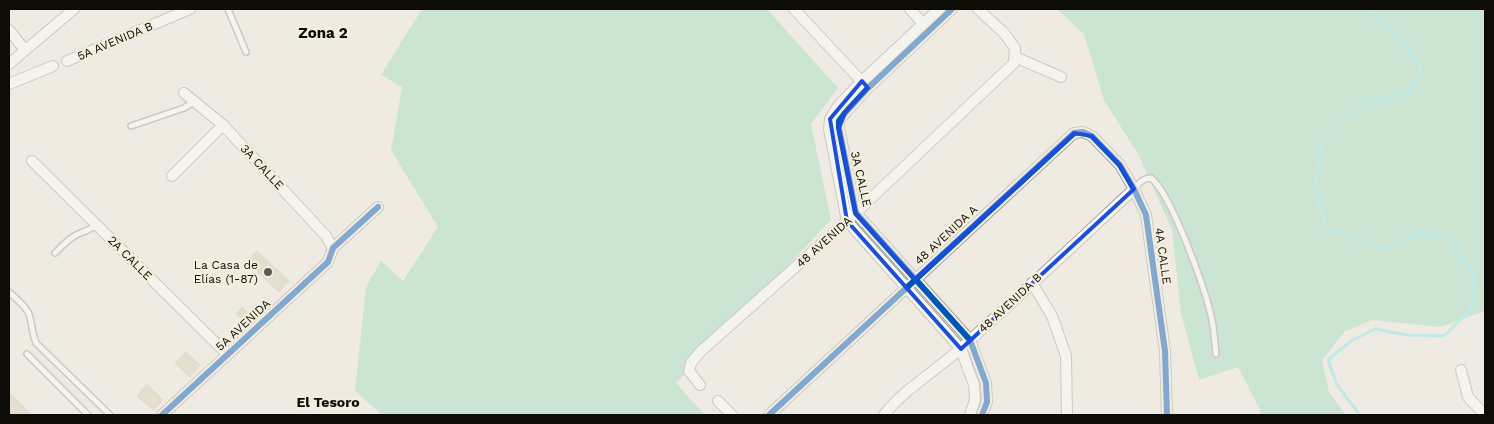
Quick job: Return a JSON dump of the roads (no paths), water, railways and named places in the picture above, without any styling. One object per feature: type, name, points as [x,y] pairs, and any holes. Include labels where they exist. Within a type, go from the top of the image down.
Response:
[{"type":"street","points":[[9,64],[74,9]]},
{"type":"street","name":"5A AVENIDA B","points":[[67,61],[190,9]]},
{"type":"street","points":[[794,9],[865,85]]},
{"type":"street","points":[[910,9],[927,27]]},
{"type":"street","name":"3A CALLE","points":[[927,27],[939,9]]},
{"type":"street","name":"3A CALLE","points":[[952,9],[927,27],[865,85],[838,106],[830,119],[829,129],[847,221],[961,348],[974,385],[975,400],[970,415]]},
{"type":"street","points":[[978,9],[1004,33],[1015,48],[1015,57],[1061,77]]},
{"type":"street","points":[[9,30],[24,50]]},
{"type":"street","name":"48 AVENIDA","points":[[700,385],[689,371],[691,364],[700,352],[856,213],[1010,67],[1014,63],[1015,57]]},
{"type":"street","points":[[9,84],[53,66]]},
{"type":"street","name":"3A CALLE","points":[[865,85],[839,121],[856,213],[970,340],[986,383],[987,402],[982,415]]},
{"type":"street","name":"3A CALLE","points":[[184,93],[223,125],[326,236],[332,248]]},
{"type":"street","points":[[172,176],[223,125]]},
{"type":"street","name":"4A CALLE","points":[[1074,133],[1084,132],[1092,136],[1120,165],[1134,188],[1146,216],[1165,351],[1166,415]]},
{"type":"street","name":"48 AVENIDA A","points":[[769,415],[1074,133]]},
{"type":"street","name":"2A CALLE","points":[[32,161],[227,354]]},
{"type":"street","name":"48 AVENIDA B","points":[[884,415],[892,405],[916,384],[970,340],[1134,188]]},
{"type":"street","name":"5A AVENIDA","points":[[162,415],[328,262],[332,248],[378,207]]},
{"type":"street","points":[[1032,283],[1052,316],[1066,356],[1067,415]]},
{"type":"street","points":[[1461,370],[1468,397],[1485,415]]},
{"type":"street","points":[[718,400],[732,415]]},
{"type":"lane","points":[[228,9],[246,52]]},
{"type":"lane","points":[[131,126],[184,108],[195,102]]},
{"type":"lane","points":[[1134,188],[1146,178],[1151,178],[1155,181],[1170,206],[1186,241],[1212,319],[1216,354]]},
{"type":"lane","points":[[55,253],[69,239],[77,234],[90,231],[97,225]]},
{"type":"lane","points":[[9,292],[29,315],[32,333],[36,342],[110,415]]},
{"type":"lane","points":[[27,354],[88,415]]},
{"type":"waterway","points":[[1360,415],[1337,385],[1328,360],[1351,341],[1375,329],[1407,335],[1444,336],[1471,309],[1474,275],[1448,239],[1420,231],[1390,247],[1350,238],[1326,227],[1314,188],[1322,145],[1353,113],[1378,100],[1410,93],[1421,68],[1402,39],[1376,17],[1371,9]]},
{"type":"place","name":"La Casa de Elías (1-87)","points":[[268,272]]},
{"type":"district","name":"Zona 2","points":[[323,33]]},
{"type":"district","name":"El Tesoro","points":[[328,402]]}]
